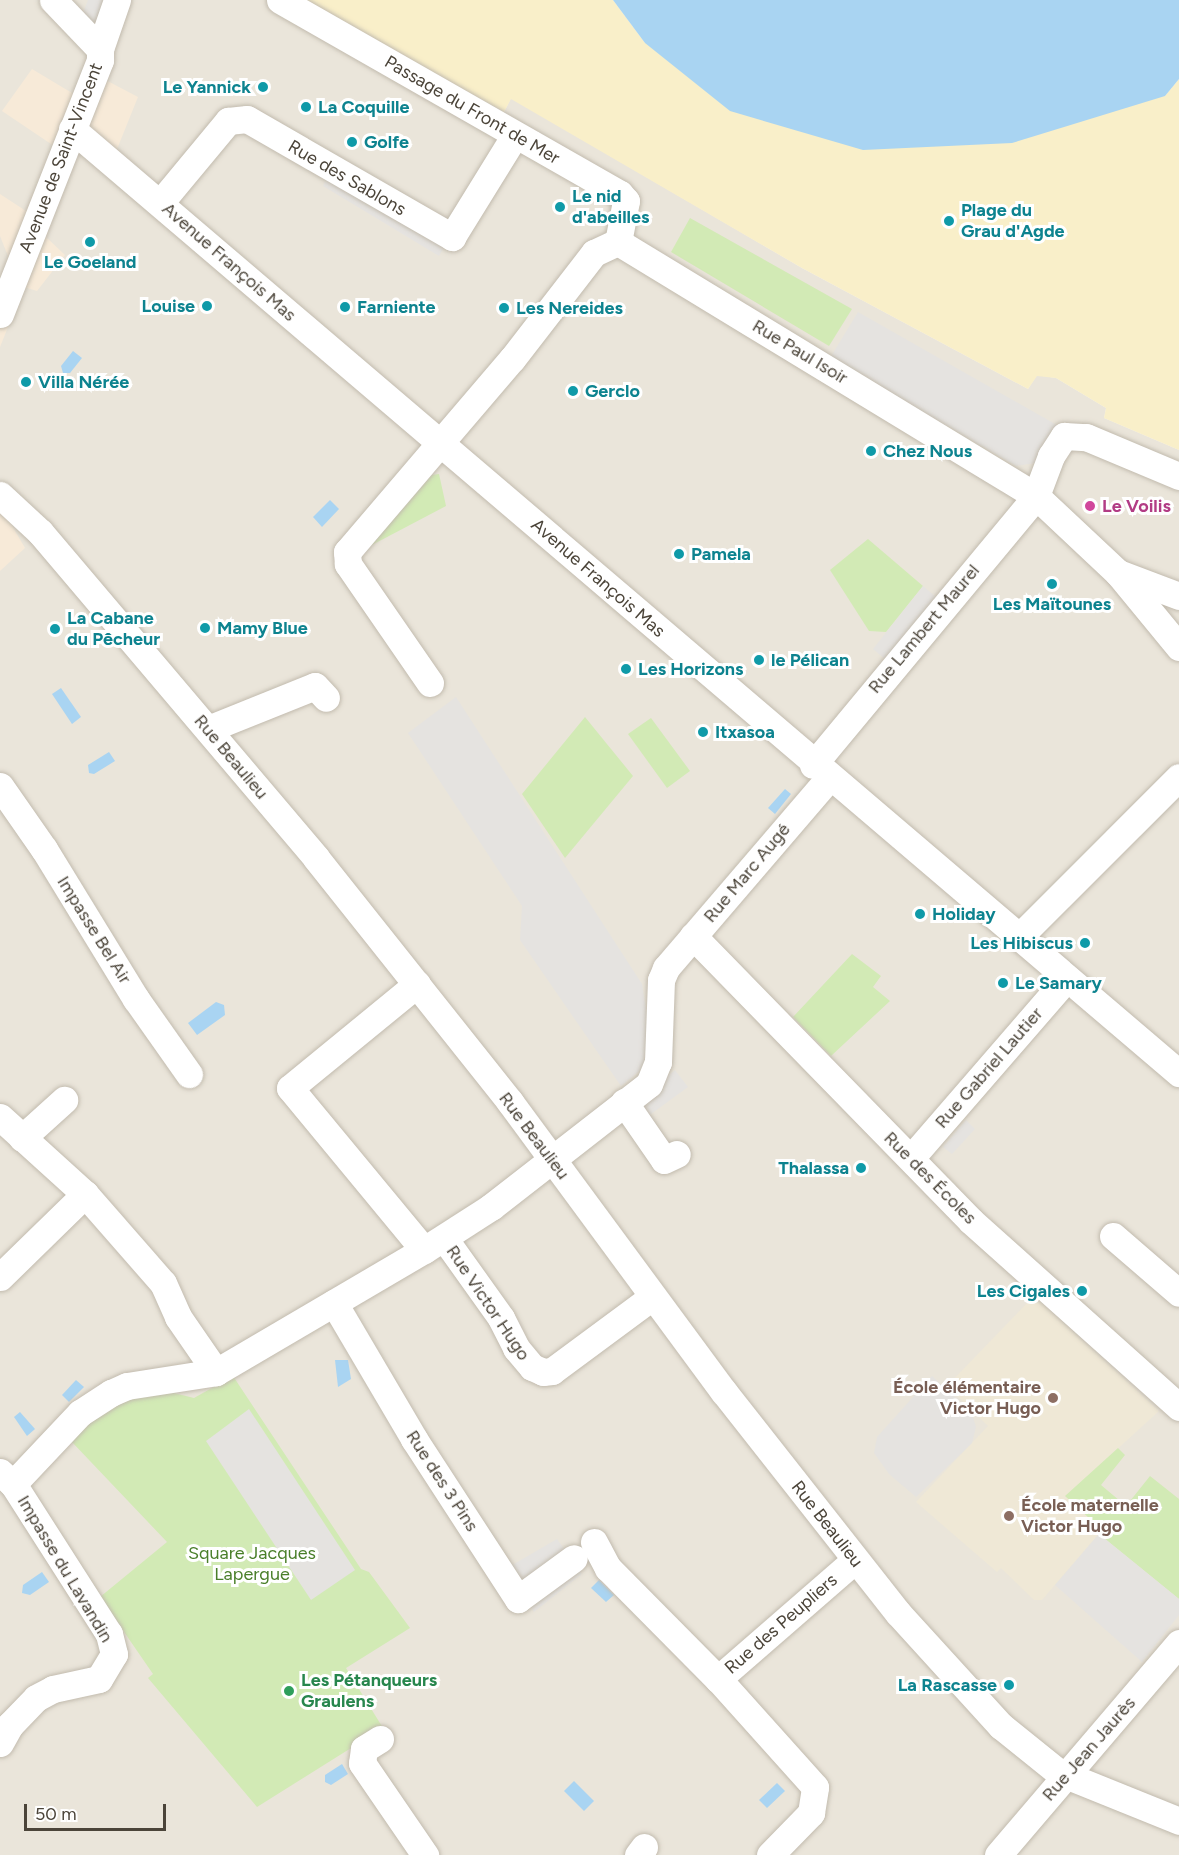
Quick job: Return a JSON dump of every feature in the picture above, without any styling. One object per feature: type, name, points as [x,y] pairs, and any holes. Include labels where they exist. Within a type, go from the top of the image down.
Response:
[{"type":"street","points":[[53,0],[100,49]]},
{"type":"street","name":"Avenue de Saint-Vincent","points":[[0,314],[100,60],[100,49],[117,0]]},
{"type":"street","name":"Passage du Front de Mer","points":[[280,0],[624,198],[618,242]]},
{"type":"street","name":"Rue des Sablons","points":[[160,203],[228,121],[247,119],[452,237],[458,234],[515,135]]},
{"type":"street","name":"Avenue François Mas","points":[[72,129],[821,771],[1179,1073]]},
{"type":"street","points":[[430,683],[348,564],[346,552],[512,359],[594,253],[618,242]]},
{"type":"street","name":"Rue Paul Isoir","points":[[618,242],[1036,496],[1118,573],[1179,647]]},
{"type":"street","name":"Rue Lambert Maurel","points":[[821,771],[1036,496],[1051,456],[1064,436],[1086,437],[1179,476]]},
{"type":"street","name":"Rue Beaulieu","points":[[0,495],[40,532],[208,729],[417,984],[551,1158],[652,1297],[898,1613],[1001,1726],[1067,1775],[1179,1821]]},
{"type":"street","points":[[1118,573],[1179,596]]},
{"type":"street","points":[[208,729],[315,686],[326,698]]},
{"type":"street","name":"Rue Marc Augé","points":[[624,1102],[655,1075],[661,980],[666,968],[821,771]]},
{"type":"street","points":[[1019,937],[1179,777]]},
{"type":"street","name":"Impasse Bel Air","points":[[0,786],[50,858],[136,999],[189,1074]]},
{"type":"street","name":"Rue des Écoles","points":[[693,936],[971,1221],[1179,1407]]},
{"type":"street","name":"Rue Gabriel Lautier","points":[[910,1158],[1067,978]]},
{"type":"street","points":[[417,984],[291,1088],[434,1244]]},
{"type":"street","points":[[22,1138],[64,1100]]},
{"type":"street","points":[[7,1478],[80,1413],[111,1393],[126,1386],[216,1372],[434,1244],[492,1207],[624,1102],[664,1160],[677,1154]]},
{"type":"street","points":[[0,1118],[85,1194],[163,1283],[178,1317],[216,1372]]},
{"type":"street","points":[[0,1276],[85,1194]]},
{"type":"street","points":[[1113,1236],[1179,1293]]},
{"type":"street","name":"Rue Victor Hugo","points":[[434,1244],[501,1318],[516,1348],[532,1367],[543,1372],[552,1371],[652,1297]]},
{"type":"street","name":"Rue des 3 Pins","points":[[334,1304],[414,1439],[519,1599],[584,1550],[608,1568],[718,1679]]},
{"type":"street","name":"Impasse du Lavandin","points":[[0,1743],[10,1725],[36,1698],[53,1689],[99,1679],[114,1654],[109,1634],[7,1478]]},
{"type":"street","name":"Rue des Peupliers","points":[[770,1855],[811,1813],[815,1787],[718,1679],[855,1560]]},
{"type":"street","name":"Rue Jean Jaurès","points":[[998,1855],[1179,1643]]},
{"type":"street","points":[[380,1739],[364,1749],[362,1763],[425,1855]]},
{"type":"shaded area","points":[[0,0],[305,0],[504,112],[511,98],[802,268],[1028,389],[1037,375],[1056,378],[1106,408],[1104,418],[1179,450],[1179,1855],[0,1855]]},
{"type":"shaded area","points":[[88,0],[108,0],[98,25],[81,18]]},
{"type":"shaded area","points":[[32,69],[87,102],[98,76],[138,97],[109,169],[79,149],[46,237],[65,255],[37,291],[24,287],[0,347],[0,294],[12,266],[0,236],[0,194],[26,211],[54,146],[2,111]]},
{"type":"shaded area","points":[[328,175],[447,242],[439,256],[323,186]]},
{"type":"shaded area","points":[[858,312],[1062,428],[1035,463],[1016,466],[830,358]]},
{"type":"shaded area","points":[[0,505],[25,548],[0,571]]},
{"type":"shaded area","points":[[923,586],[936,597],[885,659],[873,649]]},
{"type":"shaded area","points":[[456,697],[642,984],[649,1026],[643,1068],[621,1086],[520,940],[522,906],[408,733]]},
{"type":"shaded area","points":[[675,1070],[688,1087],[647,1117],[634,1103]]},
{"type":"shaded area","points":[[966,1120],[975,1129],[952,1154],[943,1147]]},
{"type":"shaded area","points":[[1034,1296],[1159,1411],[1066,1496],[1102,1530],[1042,1600],[1034,1600],[1001,1568],[997,1572],[916,1502],[988,1426],[947,1386]]},
{"type":"shaded area","points":[[932,1376],[972,1414],[976,1427],[972,1443],[916,1497],[889,1474],[874,1453],[877,1437]]},
{"type":"shaded area","points":[[249,1409],[355,1570],[311,1600],[206,1441]]},
{"type":"shaded area","points":[[1099,1534],[1179,1599],[1179,1615],[1142,1662],[1055,1585]]},
{"type":"shaded area","points":[[557,1539],[582,1574],[534,1612],[507,1568]]},
{"type":"green space","points":[[690,218],[852,309],[829,346],[671,252]]},
{"type":"green space","points":[[439,474],[446,506],[370,546],[432,475]]},
{"type":"green space","points":[[868,539],[923,586],[886,632],[869,631],[830,570]]},
{"type":"green space","points":[[585,717],[633,776],[565,858],[522,794]]},
{"type":"green space","points":[[651,718],[690,771],[667,788],[628,734]]},
{"type":"green space","points":[[852,954],[881,976],[873,987],[890,1001],[831,1056],[793,1017]]},
{"type":"green space","name":"Square Jacques Lapergue","points":[[233,1376],[361,1569],[369,1572],[410,1628],[346,1668],[383,1728],[257,1807],[148,1678],[153,1674],[100,1597],[167,1542],[71,1441],[102,1410],[133,1397],[170,1392],[194,1398]]},
{"type":"green space","points":[[1118,1448],[1125,1455],[1101,1485],[1126,1506],[1150,1476],[1179,1499],[1179,1599],[1099,1534],[1102,1530],[1065,1496]]},
{"type":"sand","name":"Plage du Grau d'Agde","points":[[305,0],[613,0],[645,43],[1165,96],[1179,79],[1179,450],[1104,418],[1106,408],[1056,378],[1037,376],[1028,389],[802,268],[511,99],[504,112]]},
{"type":"water","points":[[613,0],[1179,0],[1179,79],[1165,96],[1012,143],[863,150],[730,111],[645,43]]},
{"type":"water","points":[[73,351],[82,358],[70,373],[63,373],[61,366]]},
{"type":"water","points":[[330,500],[339,509],[322,527],[313,517]]},
{"type":"water","points":[[61,688],[81,717],[72,724],[52,694]]},
{"type":"water","points":[[109,752],[115,761],[94,774],[89,773],[88,765]]},
{"type":"water","points":[[785,789],[791,794],[775,814],[768,808]]},
{"type":"water","points":[[216,1002],[224,1005],[225,1015],[197,1035],[188,1023]]},
{"type":"water","points":[[335,1360],[348,1360],[351,1379],[338,1387]]},
{"type":"water","points":[[76,1380],[84,1387],[69,1402],[62,1395]]},
{"type":"water","points":[[20,1412],[35,1429],[27,1436],[14,1417]]},
{"type":"water","points":[[42,1572],[49,1582],[30,1595],[22,1593],[23,1585]]},
{"type":"water","points":[[599,1580],[614,1595],[606,1602],[591,1588]]},
{"type":"water","points":[[342,1764],[348,1774],[331,1785],[325,1782],[325,1775]]},
{"type":"water","points":[[574,1781],[594,1801],[584,1811],[564,1791]]},
{"type":"water","points":[[777,1783],[785,1791],[767,1808],[759,1800]]},
{"type":"place","name":"Le Yannick","points":[[263,87]]},
{"type":"place","name":"La Coquille","points":[[306,107]]},
{"type":"place","name":"Golfe","points":[[352,142]]},
{"type":"place","name":"Le nid d'abeilles","points":[[560,207]]},
{"type":"place","name":"Plage du Grau d'Agde","points":[[949,221]]},
{"type":"place","name":"Le Goeland","points":[[90,242]]},
{"type":"place","name":"Louise","points":[[207,306]]},
{"type":"place","name":"Farniente","points":[[345,307]]},
{"type":"place","name":"Les Nereides","points":[[504,308]]},
{"type":"place","name":"Villa Nérée","points":[[26,382]]},
{"type":"place","name":"Gerclo","points":[[573,391]]},
{"type":"place","name":"Chez Nous","points":[[871,451]]},
{"type":"place","name":"Le Voilis","points":[[1090,506]]},
{"type":"place","name":"Pamela","points":[[679,554]]},
{"type":"place","name":"Les Maïtounes","points":[[1052,584]]},
{"type":"place","name":"Mamy Blue","points":[[205,628]]},
{"type":"place","name":"La Cabane du Pêcheur","points":[[55,629]]},
{"type":"place","name":"le Pélican","points":[[759,660]]},
{"type":"place","name":"Les Horizons","points":[[626,669]]},
{"type":"place","name":"Itxasoa","points":[[703,732]]},
{"type":"place","name":"Holiday","points":[[920,914]]},
{"type":"place","name":"Les Hibiscus","points":[[1085,943]]},
{"type":"place","name":"Le Samary","points":[[1003,983]]},
{"type":"place","name":"Thalassa","points":[[861,1168]]},
{"type":"place","name":"Les Cigales","points":[[1082,1291]]},
{"type":"place","name":"École élémentaire Victor Hugo","points":[[1053,1398]]},
{"type":"place","name":"École maternelle Victor Hugo","points":[[1009,1516]]},
{"type":"place","name":"La Rascasse","points":[[1009,1685]]},
{"type":"place","name":"Les Pétanqueurs Graulens","points":[[289,1691]]}]
